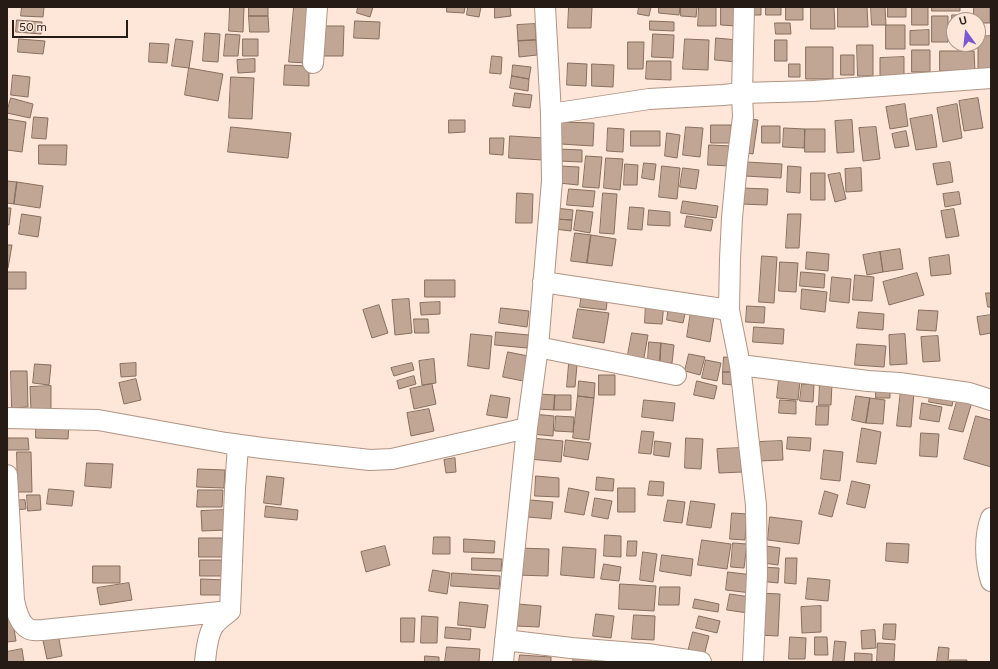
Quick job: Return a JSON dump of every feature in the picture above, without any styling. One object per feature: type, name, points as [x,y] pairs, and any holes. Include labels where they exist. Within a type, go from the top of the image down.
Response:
[{"type":"street","points":[[313,63],[317,7]]},
{"type":"street","points":[[503,662],[527,428],[538,347],[552,181],[551,120],[545,7]]},
{"type":"street","points":[[744,7],[743,105],[732,218],[729,310],[740,365],[756,505],[757,574],[753,662]]},
{"type":"street","points":[[551,120],[649,99],[723,95],[743,105],[813,91],[991,78]]},
{"type":"street","points":[[543,282],[729,310]]},
{"type":"street","points":[[538,347],[676,375]]},
{"type":"street","points":[[740,365],[868,381],[899,383],[969,393],[991,400]]},
{"type":"street","points":[[7,418],[98,420],[238,445],[370,460],[392,459],[527,428]]},
{"type":"street","points":[[205,662],[212,628],[230,611],[238,445]]},
{"type":"street","points":[[7,475],[10,601],[22,624],[30,630],[43,630],[230,611]]},
{"type":"street","points":[[991,518],[986,550],[991,581]]},
{"type":"street","points":[[505,640],[647,658],[701,662]]},
{"type":"building","points":[[22,7],[44,7],[43,17],[21,16]]},
{"type":"building","points":[[230,7],[244,7],[243,32],[229,31]]},
{"type":"building","points":[[249,7],[268,7],[268,16],[249,16]]},
{"type":"building","points":[[294,7],[313,7],[307,63],[289,62]]},
{"type":"building","points":[[358,7],[373,7],[370,17],[357,13]]},
{"type":"building","points":[[447,7],[465,7],[464,13],[447,12]]},
{"type":"building","points":[[468,7],[481,7],[479,17],[467,15]]},
{"type":"building","points":[[495,7],[510,7],[511,16],[495,18]]},
{"type":"building","points":[[569,7],[592,7],[591,28],[568,28]]},
{"type":"building","points":[[639,7],[651,7],[649,16],[638,14]]},
{"type":"building","points":[[659,7],[680,7],[679,15],[659,13]]},
{"type":"building","points":[[681,7],[697,7],[696,17],[681,16]]},
{"type":"building","points":[[699,7],[716,7],[716,26],[698,26]]},
{"type":"building","points":[[721,7],[738,7],[737,26],[721,25]]},
{"type":"building","points":[[748,7],[761,7],[761,15],[749,15]]},
{"type":"building","points":[[766,7],[781,7],[781,15],[766,15]]},
{"type":"building","points":[[786,7],[803,7],[803,20],[786,20]]},
{"type":"building","points":[[811,7],[834,7],[835,29],[811,29]]},
{"type":"building","points":[[838,7],[867,7],[868,27],[838,27]]},
{"type":"building","points":[[871,7],[885,7],[886,25],[872,25]]},
{"type":"building","points":[[888,7],[906,7],[906,17],[888,17]]},
{"type":"building","points":[[912,7],[928,7],[928,25],[912,25]]},
{"type":"building","points":[[932,7],[960,7],[960,11],[932,11]]},
{"type":"building","points":[[974,7],[990,7],[990,23],[986,23],[986,12],[974,12]]},
{"type":"building","points":[[249,16],[268,16],[269,32],[250,32]]},
{"type":"building","points":[[932,16],[946,16],[946,42],[932,42]]},
{"type":"building","points":[[17,20],[42,22],[41,34],[16,32]]},
{"type":"building","points":[[355,21],[380,22],[379,39],[354,38]]},
{"type":"building","points":[[650,21],[674,22],[674,31],[650,30]]},
{"type":"building","points":[[775,23],[790,23],[791,34],[776,34]]},
{"type":"building","points":[[535,24],[536,40],[518,41],[517,25]]},
{"type":"building","points":[[886,25],[905,25],[905,49],[886,49]]},
{"type":"building","points":[[320,26],[344,26],[343,56],[319,56]]},
{"type":"building","points":[[929,30],[929,45],[910,45],[910,31]]},
{"type":"building","points":[[205,33],[220,34],[218,62],[203,61]]},
{"type":"building","points":[[226,34],[240,35],[238,56],[224,56]]},
{"type":"building","points":[[653,34],[674,35],[673,58],[652,57]]},
{"type":"building","points":[[986,36],[991,36],[991,69],[978,70],[978,52],[986,52]]},
{"type":"building","points":[[716,38],[738,40],[737,62],[715,60]]},
{"type":"building","points":[[19,39],[45,41],[43,54],[18,52]]},
{"type":"building","points":[[176,39],[193,41],[189,68],[172,66]]},
{"type":"building","points":[[243,39],[258,39],[258,56],[243,56]]},
{"type":"building","points":[[685,39],[709,40],[708,70],[683,69]]},
{"type":"building","points":[[536,40],[537,55],[519,57],[518,41]]},
{"type":"building","points":[[775,40],[787,40],[787,61],[775,61]]},
{"type":"building","points":[[628,42],[644,42],[643,69],[628,69]]},
{"type":"building","points":[[150,43],[169,44],[167,63],[149,62]]},
{"type":"building","points":[[857,45],[873,45],[873,76],[858,76]]},
{"type":"building","points":[[806,47],[833,47],[833,79],[806,79]]},
{"type":"building","points":[[912,50],[930,50],[930,72],[912,72]]},
{"type":"building","points":[[940,51],[974,52],[975,71],[940,71]]},
{"type":"building","points":[[841,55],[854,55],[854,75],[841,75]]},
{"type":"building","points":[[492,56],[502,57],[501,74],[490,73]]},
{"type":"building","points":[[904,57],[904,76],[880,76],[880,58]]},
{"type":"building","points":[[255,59],[255,72],[238,73],[237,60]]},
{"type":"building","points":[[647,61],[671,61],[671,80],[646,79]]},
{"type":"building","points":[[568,63],[587,64],[586,86],[567,85]]},
{"type":"building","points":[[592,64],[614,65],[613,87],[592,86]]},
{"type":"building","points":[[789,64],[800,64],[800,77],[789,77]]},
{"type":"building","points":[[285,65],[309,66],[309,86],[284,85]]},
{"type":"building","points":[[513,65],[531,67],[529,79],[512,76]]},
{"type":"building","points":[[189,68],[223,74],[218,101],[185,95]]},
{"type":"building","points":[[13,75],[30,77],[28,97],[11,95]]},
{"type":"building","points":[[512,76],[529,79],[528,91],[510,88]]},
{"type":"building","points":[[231,77],[254,78],[252,119],[229,118]]},
{"type":"building","points":[[515,93],[532,95],[530,108],[513,106]]},
{"type":"building","points":[[11,98],[33,104],[30,118],[7,113]]},
{"type":"building","points":[[978,98],[983,128],[964,131],[959,101]]},
{"type":"building","points":[[905,104],[908,126],[890,129],[886,107]]},
{"type":"building","points":[[957,104],[962,138],[943,142],[937,108]]},
{"type":"building","points":[[932,115],[937,147],[916,150],[910,119]]},
{"type":"building","points":[[34,117],[48,118],[46,139],[32,138]]},
{"type":"building","points":[[745,118],[758,120],[753,154],[740,152]]},
{"type":"building","points":[[7,119],[26,122],[22,152],[7,150]]},
{"type":"building","points":[[449,120],[465,120],[465,132],[449,133]]},
{"type":"building","points":[[852,120],[854,152],[837,153],[835,121]]},
{"type":"building","points":[[562,122],[594,123],[593,146],[561,144]]},
{"type":"building","points":[[711,125],[731,125],[731,143],[711,143]]},
{"type":"building","points":[[762,126],[780,126],[780,143],[762,143]]},
{"type":"building","points":[[231,127],[291,133],[288,158],[228,152]]},
{"type":"building","points":[[686,127],[703,128],[700,157],[683,155]]},
{"type":"building","points":[[876,127],[880,159],[863,161],[859,128]]},
{"type":"building","points":[[608,128],[624,129],[623,152],[607,151]]},
{"type":"building","points":[[784,128],[805,129],[804,148],[783,147]]},
{"type":"building","points":[[805,129],[825,129],[825,152],[805,152]]},
{"type":"building","points":[[631,131],[660,131],[660,146],[631,146]]},
{"type":"building","points":[[906,131],[909,146],[895,148],[892,134]]},
{"type":"building","points":[[667,133],[680,135],[677,158],[665,156]]},
{"type":"building","points":[[510,136],[544,138],[543,160],[509,158]]},
{"type":"building","points":[[490,138],[504,138],[503,155],[490,154]]},
{"type":"building","points":[[39,145],[67,145],[66,165],[39,164]]},
{"type":"building","points":[[709,145],[732,146],[731,166],[708,165]]},
{"type":"building","points":[[558,149],[582,150],[582,162],[558,161]]},
{"type":"building","points":[[586,156],[602,157],[599,188],[583,187]]},
{"type":"building","points":[[606,158],[623,159],[620,190],[604,188]]},
{"type":"building","points":[[746,162],[782,164],[781,178],[745,176]]},
{"type":"building","points":[[950,162],[953,182],[937,185],[933,164]]},
{"type":"building","points":[[644,163],[656,164],[654,180],[642,178]]},
{"type":"building","points":[[625,164],[638,165],[637,185],[624,185]]},
{"type":"building","points":[[560,166],[579,167],[578,185],[559,183]]},
{"type":"building","points":[[662,166],[680,168],[677,199],[659,197]]},
{"type":"building","points":[[788,166],[801,167],[800,193],[787,192]]},
{"type":"building","points":[[683,168],[699,170],[696,189],[680,187]]},
{"type":"building","points":[[861,168],[862,191],[846,192],[845,169]]},
{"type":"building","points":[[811,173],[825,173],[825,200],[811,200]]},
{"type":"building","points":[[840,173],[846,199],[835,202],[828,175]]},
{"type":"building","points":[[7,181],[17,182],[14,204],[7,203]]},
{"type":"building","points":[[17,182],[43,186],[40,208],[14,204]]},
{"type":"building","points":[[741,188],[768,189],[767,205],[741,204]]},
{"type":"building","points":[[569,189],[595,191],[593,207],[567,205]]},
{"type":"building","points":[[959,192],[961,204],[945,207],[943,194]]},
{"type":"building","points":[[517,193],[533,194],[532,223],[516,223]]},
{"type":"building","points":[[603,193],[617,194],[614,234],[600,233]]},
{"type":"building","points":[[683,201],[718,206],[716,218],[681,213]]},
{"type":"building","points":[[630,207],[644,208],[642,230],[628,229]]},
{"type":"building","points":[[7,208],[11,208],[9,225],[7,225]]},
{"type":"building","points":[[556,208],[573,210],[572,220],[555,219]]},
{"type":"building","points":[[954,209],[959,236],[946,238],[941,211]]},
{"type":"building","points":[[577,210],[593,212],[590,233],[574,230]]},
{"type":"building","points":[[649,210],[670,212],[670,226],[648,225]]},
{"type":"building","points":[[22,214],[41,217],[38,237],[19,234]]},
{"type":"building","points":[[788,214],[801,214],[799,248],[786,248]]},
{"type":"building","points":[[687,216],[713,220],[711,231],[685,227]]},
{"type":"building","points":[[555,219],[572,220],[571,231],[554,229]]},
{"type":"building","points":[[575,233],[591,235],[587,263],[571,261]]},
{"type":"building","points":[[591,235],[616,239],[612,266],[587,263]]},
{"type":"building","points":[[7,245],[12,245],[8,268],[7,267]]},
{"type":"building","points":[[900,249],[903,269],[883,272],[880,252]]},
{"type":"building","points":[[807,252],[829,254],[828,271],[806,269]]},
{"type":"building","points":[[880,252],[883,272],[867,275],[863,255]]},
{"type":"building","points":[[949,255],[951,274],[931,276],[929,258]]},
{"type":"building","points":[[762,256],[777,257],[774,303],[759,302]]},
{"type":"building","points":[[780,262],[798,263],[796,292],[779,291]]},
{"type":"building","points":[[7,272],[26,272],[26,289],[7,289]]},
{"type":"building","points":[[801,272],[825,274],[824,288],[800,286]]},
{"type":"building","points":[[917,273],[924,295],[889,305],[883,282]]},
{"type":"building","points":[[855,275],[874,277],[872,301],[853,300]]},
{"type":"building","points":[[832,277],[851,279],[849,303],[830,301]]},
{"type":"building","points":[[425,280],[455,280],[455,297],[425,297]]},
{"type":"building","points":[[802,289],[827,292],[825,312],[801,309]]},
{"type":"building","points":[[582,292],[608,295],[606,310],[580,307]]},
{"type":"building","points":[[986,293],[991,293],[991,307],[988,307]]},
{"type":"building","points":[[409,299],[412,333],[395,335],[392,300]]},
{"type":"building","points":[[440,302],[440,314],[421,315],[420,303]]},
{"type":"building","points":[[646,302],[664,303],[662,324],[645,323]]},
{"type":"building","points":[[379,305],[388,333],[372,338],[363,310]]},
{"type":"building","points":[[669,306],[686,309],[683,323],[667,320]]},
{"type":"building","points":[[747,306],[765,307],[764,323],[746,322]]},
{"type":"building","points":[[501,308],[529,311],[527,327],[499,323]]},
{"type":"building","points":[[578,309],[609,313],[604,343],[573,338]]},
{"type":"building","points":[[919,310],[938,311],[936,331],[917,330]]},
{"type":"building","points":[[691,312],[714,316],[710,342],[687,337]]},
{"type":"building","points":[[859,312],[884,314],[883,330],[857,328]]},
{"type":"building","points":[[991,315],[991,333],[980,335],[977,317]]},
{"type":"building","points":[[414,319],[428,319],[429,333],[415,333]]},
{"type":"building","points":[[754,327],[784,329],[783,344],[753,342]]},
{"type":"building","points":[[496,332],[529,335],[527,348],[495,345]]},
{"type":"building","points":[[632,333],[648,335],[643,363],[627,360]]},
{"type":"building","points":[[471,334],[492,336],[489,369],[468,366]]},
{"type":"building","points":[[905,334],[907,364],[890,365],[889,335]]},
{"type":"building","points":[[938,336],[940,361],[923,362],[921,337]]},
{"type":"building","points":[[649,342],[661,343],[660,362],[648,361]]},
{"type":"building","points":[[661,343],[674,345],[672,363],[660,362]]},
{"type":"building","points":[[857,344],[886,346],[884,367],[855,365]]},
{"type":"building","points":[[508,352],[528,356],[523,381],[503,377]]},
{"type":"building","points":[[689,354],[705,357],[700,375],[685,371]]},
{"type":"building","points":[[724,357],[734,358],[734,372],[723,372]]},
{"type":"building","points":[[434,359],[436,383],[422,385],[419,361]]},
{"type":"building","points":[[706,360],[721,363],[717,381],[702,378]]},
{"type":"building","points":[[136,363],[136,376],[121,377],[120,364]]},
{"type":"building","points":[[412,363],[414,370],[394,376],[391,368]]},
{"type":"building","points":[[35,364],[51,365],[49,385],[33,383]]},
{"type":"building","points":[[569,364],[577,365],[575,387],[567,387]]},
{"type":"building","points":[[11,371],[27,371],[28,407],[12,408]]},
{"type":"building","points":[[723,372],[734,372],[733,385],[723,384]]},
{"type":"building","points":[[599,375],[615,375],[615,395],[599,395]]},
{"type":"building","points":[[414,376],[416,384],[399,389],[397,381]]},
{"type":"building","points":[[136,379],[141,400],[124,404],[119,383]]},
{"type":"building","points":[[779,379],[800,381],[798,400],[777,398]]},
{"type":"building","points":[[579,381],[595,383],[594,398],[578,396]]},
{"type":"building","points":[[697,381],[717,386],[714,399],[694,395]]},
{"type":"building","points":[[820,383],[832,383],[831,405],[819,405]]},
{"type":"building","points":[[876,383],[890,383],[890,398],[876,398]]},
{"type":"building","points":[[432,384],[436,404],[414,409],[410,389]]},
{"type":"building","points":[[802,384],[814,385],[813,402],[800,401]]},
{"type":"building","points":[[51,386],[51,409],[31,410],[30,387]]},
{"type":"building","points":[[901,390],[914,392],[911,427],[897,426]]},
{"type":"building","points":[[931,390],[954,395],[952,406],[929,402]]},
{"type":"building","points":[[538,394],[555,395],[554,410],[537,409]]},
{"type":"building","points":[[491,395],[510,398],[507,418],[487,415]]},
{"type":"building","points":[[555,395],[571,395],[571,410],[554,410]]},
{"type":"building","points":[[578,396],[594,398],[589,440],[573,438]]},
{"type":"building","points":[[856,396],[870,398],[866,423],[852,420]]},
{"type":"building","points":[[870,398],[885,400],[883,424],[866,423]]},
{"type":"building","points":[[958,398],[972,402],[963,432],[949,429]]},
{"type":"building","points":[[644,400],[675,403],[673,421],[642,417]]},
{"type":"building","points":[[780,400],[796,401],[796,414],[779,413]]},
{"type":"building","points":[[922,403],[942,407],[939,422],[920,419]]},
{"type":"building","points":[[817,406],[829,406],[828,425],[816,425]]},
{"type":"building","points":[[429,409],[434,431],[411,436],[407,413]]},
{"type":"building","points":[[533,414],[554,416],[553,436],[531,434]]},
{"type":"building","points":[[556,416],[574,417],[573,432],[555,431]]},
{"type":"building","points":[[976,416],[991,420],[991,467],[964,459]]},
{"type":"building","points":[[36,423],[69,424],[68,439],[36,438]]},
{"type":"building","points":[[862,428],[881,432],[876,464],[857,462]]},
{"type":"building","points":[[642,431],[654,432],[651,454],[639,453]]},
{"type":"building","points":[[921,433],[939,434],[937,457],[920,456]]},
{"type":"building","points":[[788,437],[811,438],[810,451],[787,449]]},
{"type":"building","points":[[8,438],[28,438],[29,450],[8,450]]},
{"type":"building","points":[[531,438],[563,441],[561,462],[529,459]]},
{"type":"building","points":[[686,438],[703,439],[701,469],[685,468]]},
{"type":"building","points":[[566,440],[591,443],[588,460],[564,456]]},
{"type":"building","points":[[655,441],[671,443],[669,457],[654,455]]},
{"type":"building","points":[[782,441],[783,460],[759,461],[758,442]]},
{"type":"building","points":[[742,448],[743,472],[719,473],[717,449]]},
{"type":"building","points":[[824,450],[843,452],[840,481],[821,479]]},
{"type":"building","points":[[17,452],[31,452],[32,492],[18,492]]},
{"type":"building","points":[[455,458],[456,472],[446,473],[444,460]]},
{"type":"building","points":[[87,463],[113,464],[111,488],[85,486]]},
{"type":"building","points":[[198,469],[225,470],[224,488],[197,487]]},
{"type":"building","points":[[267,476],[284,478],[281,505],[264,503]]},
{"type":"building","points":[[536,476],[559,478],[559,497],[535,496]]},
{"type":"building","points":[[597,477],[614,479],[613,491],[596,490]]},
{"type":"building","points":[[650,481],[664,482],[663,496],[648,495]]},
{"type":"building","points":[[852,481],[870,485],[865,508],[847,504]]},
{"type":"building","points":[[569,488],[589,492],[584,515],[565,512]]},
{"type":"building","points":[[618,488],[635,488],[635,512],[618,512]]},
{"type":"building","points":[[49,489],[74,491],[72,506],[47,504]]},
{"type":"building","points":[[198,490],[223,490],[222,507],[197,507]]},
{"type":"building","points":[[825,491],[838,495],[832,517],[819,514]]},
{"type":"building","points":[[27,495],[40,495],[41,510],[28,511]]},
{"type":"building","points":[[595,498],[612,501],[608,519],[592,516]]},
{"type":"building","points":[[25,500],[26,509],[12,510],[11,501]]},
{"type":"building","points":[[530,500],[553,502],[551,519],[528,517]]},
{"type":"building","points":[[668,500],[685,502],[682,523],[664,521]]},
{"type":"building","points":[[691,501],[715,504],[711,528],[687,525]]},
{"type":"building","points":[[266,506],[298,510],[297,520],[265,517]]},
{"type":"building","points":[[225,510],[226,530],[202,531],[201,511]]},
{"type":"building","points":[[732,513],[747,514],[745,540],[730,539]]},
{"type":"building","points":[[770,517],[802,521],[799,544],[768,540]]},
{"type":"building","points":[[605,535],[621,536],[621,557],[604,556]]},
{"type":"building","points":[[434,537],[450,537],[450,554],[433,554]]},
{"type":"building","points":[[199,538],[226,538],[226,557],[199,557]]},
{"type":"building","points":[[464,539],[495,541],[494,553],[464,552]]},
{"type":"building","points":[[702,540],[731,544],[727,569],[698,565]]},
{"type":"building","points":[[628,541],[637,541],[636,556],[627,556]]},
{"type":"building","points":[[733,543],[747,544],[744,568],[731,567]]},
{"type":"building","points":[[887,543],[909,544],[908,563],[886,561]]},
{"type":"building","points":[[385,546],[390,565],[366,572],[361,552]]},
{"type":"building","points":[[766,546],[780,548],[778,565],[763,563]]},
{"type":"building","points":[[563,547],[596,549],[594,578],[561,575]]},
{"type":"building","points":[[518,548],[549,549],[548,576],[517,575]]},
{"type":"building","points":[[643,552],[657,554],[653,582],[640,580]]},
{"type":"building","points":[[662,555],[693,559],[691,576],[660,571]]},
{"type":"building","points":[[472,558],[502,559],[501,571],[472,570]]},
{"type":"building","points":[[786,558],[797,558],[796,584],[785,583]]},
{"type":"building","points":[[200,560],[223,560],[223,576],[200,576]]},
{"type":"building","points":[[604,564],[621,567],[619,581],[601,579]]},
{"type":"building","points":[[93,566],[120,566],[120,583],[93,583]]},
{"type":"building","points":[[761,567],[779,568],[778,583],[759,581]]},
{"type":"building","points":[[433,570],[450,573],[447,594],[429,591]]},
{"type":"building","points":[[728,572],[753,575],[751,593],[726,590]]},
{"type":"building","points":[[452,573],[500,576],[499,589],[451,586]]},
{"type":"building","points":[[808,578],[830,580],[828,601],[806,599]]},
{"type":"building","points":[[201,579],[225,580],[225,595],[201,595]]},
{"type":"building","points":[[129,583],[132,600],[100,605],[97,588]]},
{"type":"building","points":[[620,584],[656,586],[654,611],[619,609]]},
{"type":"building","points":[[660,587],[680,587],[679,605],[659,605]]},
{"type":"building","points":[[759,593],[780,594],[778,636],[757,635]]},
{"type":"building","points":[[730,594],[750,597],[748,613],[727,610]]},
{"type":"building","points":[[695,599],[719,604],[718,612],[693,608]]},
{"type":"building","points":[[460,602],[488,605],[485,628],[458,625]]},
{"type":"building","points":[[518,604],[541,606],[539,627],[516,626]]},
{"type":"building","points":[[821,606],[821,632],[802,633],[801,607]]},
{"type":"building","points":[[596,614],[614,616],[611,638],[593,636]]},
{"type":"building","points":[[634,615],[655,616],[654,640],[632,639]]},
{"type":"building","points":[[422,616],[438,617],[437,643],[421,643]]},
{"type":"building","points":[[699,616],[720,621],[717,633],[696,628]]},
{"type":"building","points":[[12,617],[16,641],[7,642],[7,618]]},
{"type":"building","points":[[401,618],[415,618],[414,642],[401,642]]},
{"type":"building","points":[[884,624],[896,624],[895,640],[883,639]]},
{"type":"building","points":[[446,627],[471,629],[470,640],[445,638]]},
{"type":"building","points":[[875,630],[876,648],[862,649],[861,631]]},
{"type":"building","points":[[693,632],[709,636],[704,656],[688,652]]},
{"type":"building","points":[[58,633],[62,656],[47,659],[42,636]]},
{"type":"building","points":[[790,637],[806,638],[805,659],[789,659]]},
{"type":"building","points":[[815,637],[827,637],[828,655],[815,655]]},
{"type":"building","points":[[835,641],[846,642],[844,662],[833,662]]},
{"type":"building","points":[[878,643],[895,644],[894,662],[877,662]]},
{"type":"building","points":[[447,647],[480,649],[479,662],[445,662]]},
{"type":"building","points":[[939,647],[949,648],[948,662],[937,662]]},
{"type":"building","points":[[22,649],[24,662],[7,662],[7,652]]},
{"type":"building","points":[[575,651],[592,653],[591,662],[573,662]]},
{"type":"building","points":[[855,653],[872,654],[872,662],[855,662]]},
{"type":"building","points":[[520,655],[551,657],[551,662],[519,662]]},
{"type":"building","points":[[425,656],[439,657],[439,662],[425,662]]},
{"type":"building","points":[[950,660],[967,660],[967,662],[950,662]]}]
